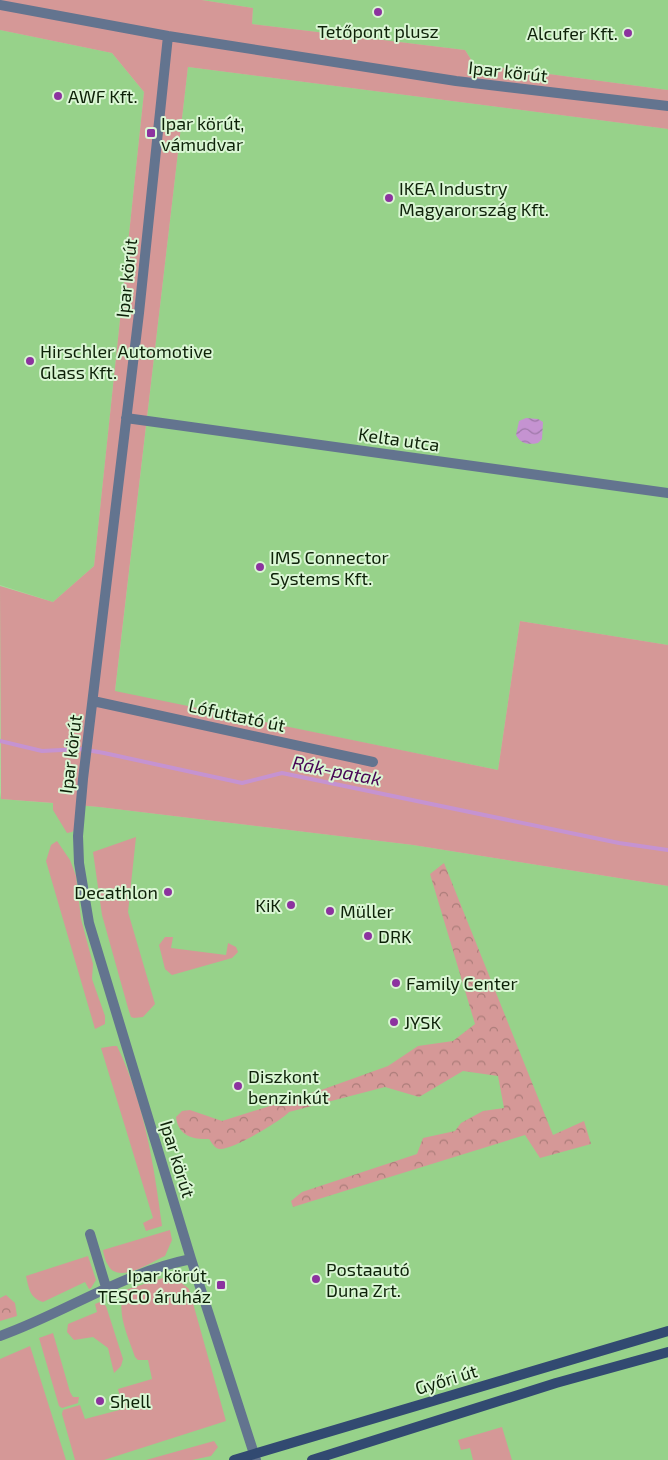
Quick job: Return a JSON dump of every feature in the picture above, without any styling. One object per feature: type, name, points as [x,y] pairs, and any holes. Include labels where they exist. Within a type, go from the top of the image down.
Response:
[{"type":"main road","name":"Győri út","points":[[234,1460],[255,1457],[668,1331]]},
{"type":"main road","points":[[312,1460],[556,1383],[668,1352]]},
{"type":"street","name":"Ipar körút","points":[[0,5],[168,36],[456,81],[668,106]]},
{"type":"street","name":"Ipar körút","points":[[168,36],[126,418],[101,616],[78,836],[79,863],[90,923],[191,1258],[255,1457]]},
{"type":"street","name":"Kelta utca","points":[[126,418],[668,493]]},
{"type":"street","name":"Lófuttató út","points":[[93,701],[373,762]]},
{"type":"street","points":[[90,1234],[106,1287]]},
{"type":"street","points":[[0,1336],[28,1326],[106,1287],[172,1262],[191,1258]]},
{"type":"shaded area","points":[[202,0],[668,0],[668,90],[474,64],[465,50],[252,24],[253,8]]},
{"type":"shaded area","points":[[0,30],[112,53],[144,92],[94,566],[53,602],[0,585]]},
{"type":"shaded area","points":[[188,67],[668,129],[668,645],[520,621],[498,770],[115,692]]},
{"type":"shaded area","points":[[0,792],[1,799],[99,807],[413,845],[668,886],[668,1460],[0,1460]]},
{"type":"green space","points":[[0,0],[202,0],[253,8],[252,24],[465,50],[474,64],[668,90],[668,129],[188,67],[115,691],[498,770],[520,621],[668,645],[668,886],[413,845],[99,807],[76,805],[76,828],[72,832],[67,833],[53,810],[53,803],[1,799],[0,586],[53,602],[94,566],[144,92],[112,53],[0,30]]},
{"type":"green space","points":[[136,837],[128,912],[155,1004],[143,1017],[134,1018],[131,1017],[128,1008],[102,915],[93,852]]},
{"type":"green space","points":[[57,841],[70,860],[76,876],[81,919],[93,964],[92,979],[105,1016],[105,1024],[95,1029],[46,861],[51,845]]},
{"type":"green space","points":[[444,863],[553,1135],[584,1121],[591,1144],[540,1158],[525,1135],[293,1207],[291,1201],[302,1192],[417,1154],[423,1138],[455,1131],[461,1123],[483,1111],[504,1108],[498,1076],[463,1071],[419,1097],[385,1087],[289,1112],[277,1122],[256,1134],[226,1148],[217,1148],[209,1139],[197,1139],[187,1135],[177,1123],[176,1117],[182,1111],[190,1110],[222,1121],[324,1089],[388,1066],[418,1046],[453,1041],[475,1024],[430,874]]},
{"type":"green space","points":[[165,937],[173,937],[171,948],[226,955],[228,943],[236,947],[238,952],[232,958],[172,975],[165,969],[159,945]]},
{"type":"green space","points":[[117,1046],[126,1067],[147,1134],[162,1226],[146,1231],[143,1223],[153,1218],[101,1048]]},
{"type":"green space","points":[[170,1230],[172,1240],[165,1256],[127,1273],[113,1271],[107,1263],[103,1250]]},
{"type":"green space","points":[[88,1256],[96,1280],[91,1288],[89,1289],[85,1282],[43,1302],[35,1298],[29,1289],[26,1276]]},
{"type":"green space","points":[[163,1278],[178,1280],[189,1289],[226,1421],[104,1460],[75,1460],[62,1414],[63,1410],[80,1405],[85,1419],[123,1409],[118,1389],[152,1379],[148,1360],[138,1360],[135,1357],[126,1332],[121,1306],[125,1290]]},
{"type":"green space","points":[[6,1295],[15,1303],[17,1316],[0,1321],[0,1298]]},
{"type":"green space","points":[[100,1302],[106,1306],[123,1359],[121,1366],[114,1373],[108,1348],[93,1337],[74,1340],[67,1332],[68,1324],[97,1312],[95,1304]]},
{"type":"green space","points":[[53,1333],[70,1392],[73,1397],[79,1397],[78,1403],[62,1408],[59,1406],[39,1338]]},
{"type":"green space","points":[[30,1346],[66,1460],[0,1460],[0,1359]]},
{"type":"green space","points":[[502,1427],[512,1460],[473,1460],[470,1448],[461,1450],[458,1440]]},
{"type":"green space","points":[[214,1441],[218,1447],[211,1456],[192,1460],[146,1460]]},
{"type":"water","points":[[526,418],[538,419],[543,422],[542,439],[538,443],[525,443],[516,435],[519,421]]},
{"type":"waterway","name":"Rák-patak","points":[[0,741],[42,751],[81,749],[242,783],[282,773],[619,843],[668,850]]},
{"type":"place","name":"Tetőpont plusz","points":[[378,12]]},
{"type":"place","name":"Alcufer Kft.","points":[[628,33]]},
{"type":"place","name":"AWF Kft.","points":[[58,96]]},
{"type":"place","name":"Ipar körút, vámudvar","points":[[151,133]]},
{"type":"place","name":"IKEA Industry Magyarország Kft.","points":[[389,198]]},
{"type":"place","name":"Hirschler Automotive Glass Kft.","points":[[30,361]]},
{"type":"place","name":"IMS Connector Systems Kft.","points":[[260,567]]},
{"type":"place","name":"Decathlon","points":[[168,892]]},
{"type":"place","name":"KiK","points":[[291,905]]},
{"type":"place","name":"Müller","points":[[330,911]]},
{"type":"place","name":"DRK","points":[[368,936]]},
{"type":"place","name":"Family Center","points":[[396,983]]},
{"type":"place","name":"JYSK","points":[[394,1022]]},
{"type":"place","name":"Diszkont benzinkút","points":[[238,1086]]},
{"type":"place","name":"Postaautó Duna Zrt.","points":[[316,1279]]},
{"type":"place","name":"Ipar körút, TESCO áruház","points":[[221,1285]]},
{"type":"place","name":"Shell","points":[[100,1401]]}]
